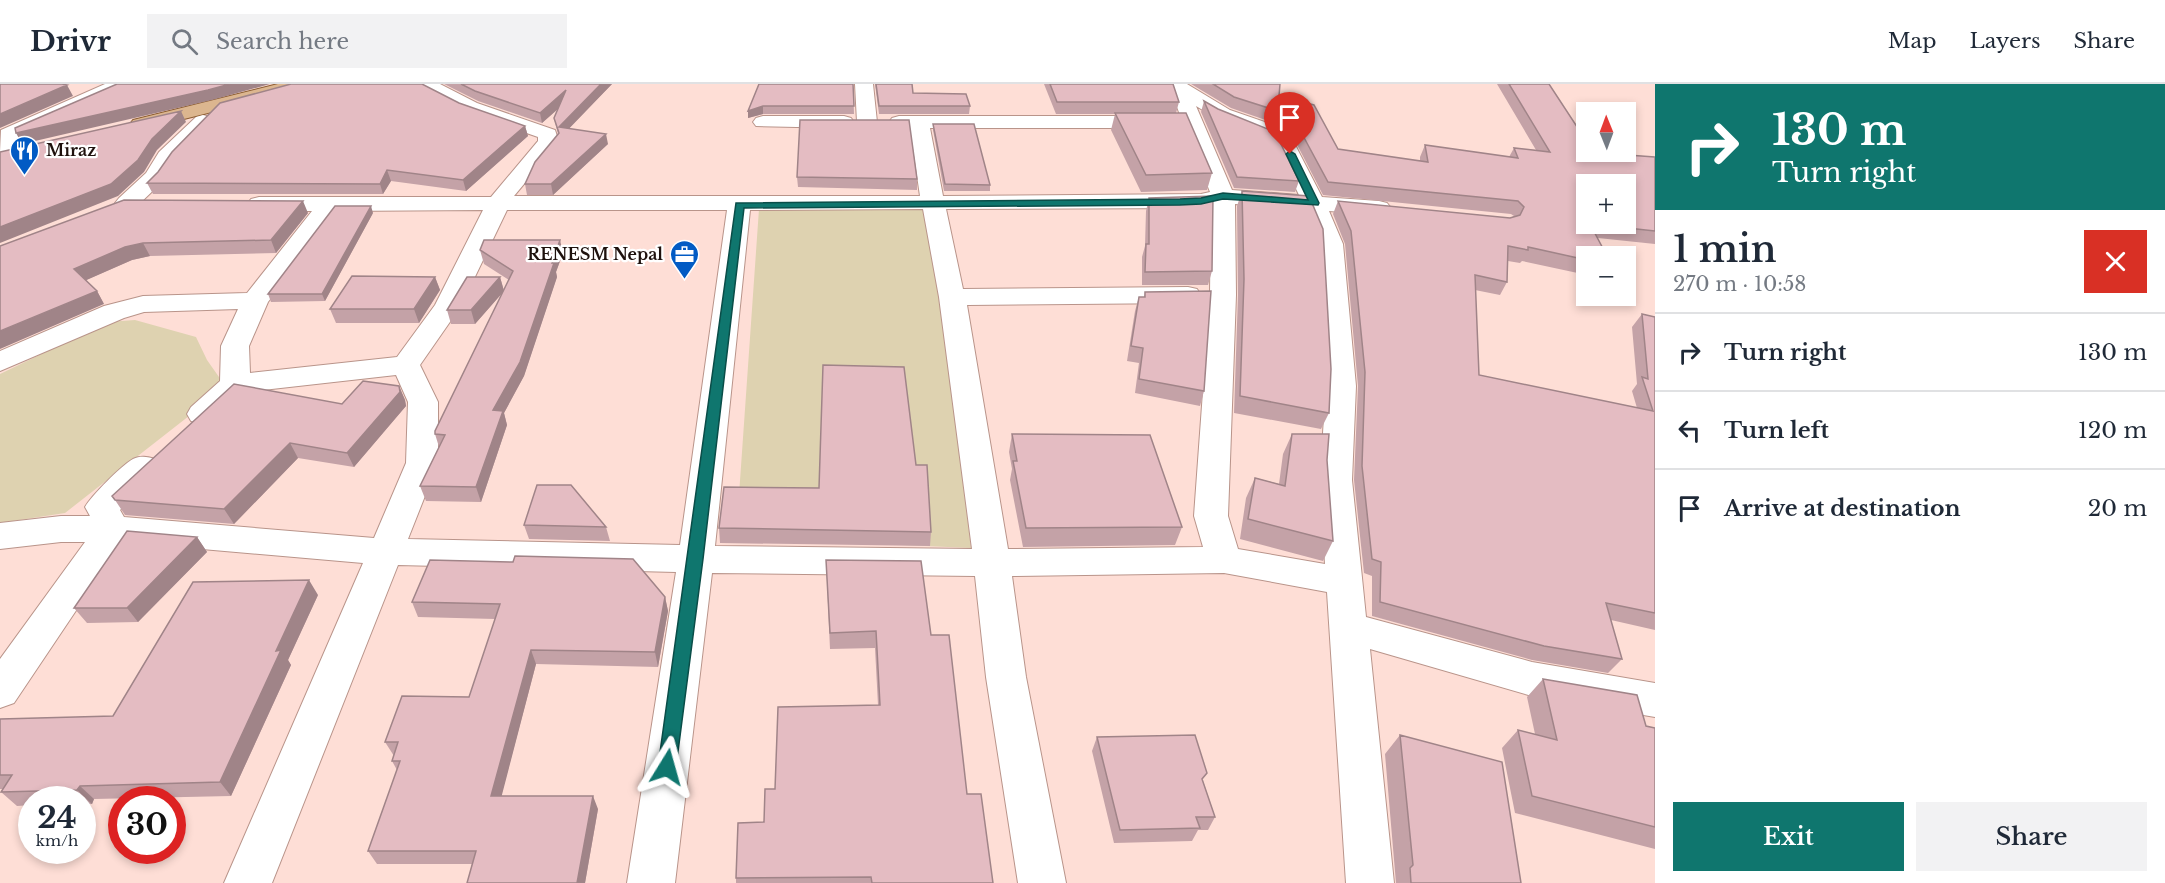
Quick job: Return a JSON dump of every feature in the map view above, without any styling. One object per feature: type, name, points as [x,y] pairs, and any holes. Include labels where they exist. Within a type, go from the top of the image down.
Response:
[{"type":"main road","points":[[125,128],[301,84]]},
{"type":"main road","points":[[6,155],[34,149]]},
{"type":"street","points":[[6,155],[8,134],[120,84]]},
{"type":"street","points":[[113,529],[102,507],[235,384],[406,364],[448,306],[501,198],[549,142],[548,134],[470,107],[426,84]]},
{"type":"street","points":[[864,84],[867,122]]},
{"type":"street","points":[[1178,86],[1223,196],[1223,295],[1211,516],[1224,560]]},
{"type":"street","points":[[1178,86],[1223,114],[1272,130],[1282,137],[1331,244],[1341,386],[1336,480],[1370,883]]},
{"type":"street","points":[[163,203],[117,207],[154,177],[167,157],[216,107]]},
{"type":"street","points":[[763,122],[1191,122]]},
{"type":"street","points":[[919,122],[952,297],[992,562],[1006,677],[1042,883]]},
{"type":"street","points":[[234,204],[740,205],[1190,202],[1223,196],[1400,210]]},
{"type":"street","points":[[235,384],[235,346],[255,301],[329,204]]},
{"type":"street","points":[[651,883],[696,559],[740,205]]},
{"type":"street","points":[[952,297],[1223,295]]},
{"type":"street","points":[[0,362],[114,312],[143,304],[255,301]]},
{"type":"street","points":[[248,883],[422,464],[423,402],[406,364]]},
{"type":"street","points":[[0,536],[61,529],[113,529],[387,552],[696,559],[992,562],[1224,560],[1343,581]]},
{"type":"street","points":[[0,691],[113,529]]},
{"type":"street","points":[[1347,627],[1532,679],[1655,700]]},
{"type":"shaded area","points":[[759,209],[930,210],[971,548],[736,538]]},
{"type":"shaded area","points":[[135,320],[196,337],[207,360],[226,387],[65,513],[0,523],[0,374],[108,322]]},
{"type":"building","points":[[0,84],[62,84],[67,85],[0,114]]},
{"type":"building","points":[[117,84],[230,84],[16,133],[15,128]]},
{"type":"building","points":[[291,84],[422,84],[459,103],[525,126],[463,180],[387,170],[380,184],[147,183],[172,152],[220,103]]},
{"type":"building","points":[[461,84],[601,84],[559,127],[606,134],[551,184],[525,184],[535,162],[559,133],[554,118],[566,90],[540,113]]},
{"type":"building","points":[[759,84],[853,84],[854,106],[763,106],[748,111]]},
{"type":"building","points":[[876,84],[912,84],[913,93],[966,94],[970,106],[879,106]]},
{"type":"building","points":[[1050,84],[1173,84],[1179,102],[1057,102]]},
{"type":"building","points":[[1213,84],[1280,84],[1279,96],[1314,105],[1338,149],[1428,162],[1425,145],[1518,158],[1514,148],[1550,152],[1509,84],[1549,84],[1576,125],[1576,162],[1636,162],[1636,156],[1655,157],[1655,231],[1636,229],[1636,174],[1576,174],[1576,234],[1595,234],[1602,246],[1576,246],[1576,258],[1528,247],[1528,250],[1508,246],[1507,282],[1475,275],[1479,375],[1653,411],[1642,377],[1648,379],[1642,314],[1655,317],[1655,613],[1606,603],[1622,659],[1544,646],[1380,602],[1381,562],[1372,559],[1362,466],[1365,372],[1351,231],[1338,201],[1510,218],[1520,215],[1524,207],[1518,201],[1328,182],[1294,119],[1284,113],[1234,97]]},
{"type":"building","points":[[1204,101],[1275,132],[1299,181],[1237,177]]},
{"type":"building","points":[[181,111],[152,139],[138,160],[111,184],[0,227],[0,152]]},
{"type":"building","points":[[1115,113],[1186,113],[1212,173],[1146,175]]},
{"type":"building","points":[[800,120],[909,120],[917,179],[797,177]]},
{"type":"building","points":[[933,124],[974,124],[990,185],[945,184]]},
{"type":"building","points":[[1242,191],[1309,196],[1323,229],[1331,369],[1329,413],[1240,396],[1244,279]]},
{"type":"building","points":[[1213,196],[1212,271],[1145,272],[1146,244],[1149,244],[1149,198]]},
{"type":"building","points":[[124,200],[303,201],[271,240],[143,243],[125,247],[74,269],[97,291],[0,331],[0,246]]},
{"type":"building","points":[[335,206],[371,206],[322,294],[268,294]]},
{"type":"building","points":[[484,240],[560,240],[520,362],[493,410],[503,411],[476,487],[420,486],[445,435],[435,434],[435,431],[513,271],[480,250]]},
{"type":"building","points":[[352,276],[435,277],[414,309],[330,309]]},
{"type":"building","points":[[467,277],[500,277],[471,310],[447,310]]},
{"type":"building","points":[[1211,291],[1204,391],[1139,379],[1143,348],[1131,346],[1139,297],[1145,297],[1145,292]]},
{"type":"building","points":[[823,365],[904,367],[916,465],[927,465],[931,532],[719,528],[724,487],[819,488]]},
{"type":"building","points":[[363,381],[399,386],[400,392],[347,453],[290,443],[224,509],[115,500],[112,496],[234,384],[342,404]]},
{"type":"building","points":[[1012,434],[1150,435],[1182,527],[1026,528],[1013,461],[1017,461]]},
{"type":"building","points":[[1292,434],[1329,434],[1327,460],[1333,541],[1248,519],[1255,478],[1285,486]]},
{"type":"building","points":[[537,485],[571,485],[606,527],[524,525]]},
{"type":"building","points":[[127,531],[197,537],[127,608],[74,608]]},
{"type":"building","points":[[515,556],[633,559],[665,597],[655,652],[531,650],[491,796],[593,796],[577,883],[467,883],[476,851],[368,851],[400,761],[392,761],[398,742],[385,742],[402,696],[469,697],[500,604],[412,602],[430,560],[513,562]]},
{"type":"building","points":[[826,560],[921,561],[931,635],[949,635],[967,794],[981,794],[993,883],[872,883],[871,877],[736,878],[738,823],[764,822],[765,789],[775,789],[778,707],[880,705],[876,631],[830,633]]},
{"type":"building","points":[[309,580],[276,651],[281,650],[220,782],[18,786],[18,792],[1,792],[12,775],[0,775],[0,719],[113,716],[193,582]]},
{"type":"building","points":[[1543,679],[1637,695],[1646,726],[1655,728],[1655,827],[1532,796],[1518,730],[1557,740]]},
{"type":"building","points":[[1195,735],[1207,773],[1202,779],[1215,817],[1196,817],[1200,828],[1120,830],[1097,737]]},
{"type":"building","points":[[1400,735],[1502,762],[1521,883],[1411,883],[1410,868],[1413,865]]},
{"type":"place","name":"Miraz","points":[[25,176]]},
{"type":"place","name":"RENESM Nepal","points":[[684,280]]},
{"type":"route","points":[[667,767],[696,559],[740,205],[1180,202],[1201,201],[1223,196],[1314,203],[1290,154]]}]
